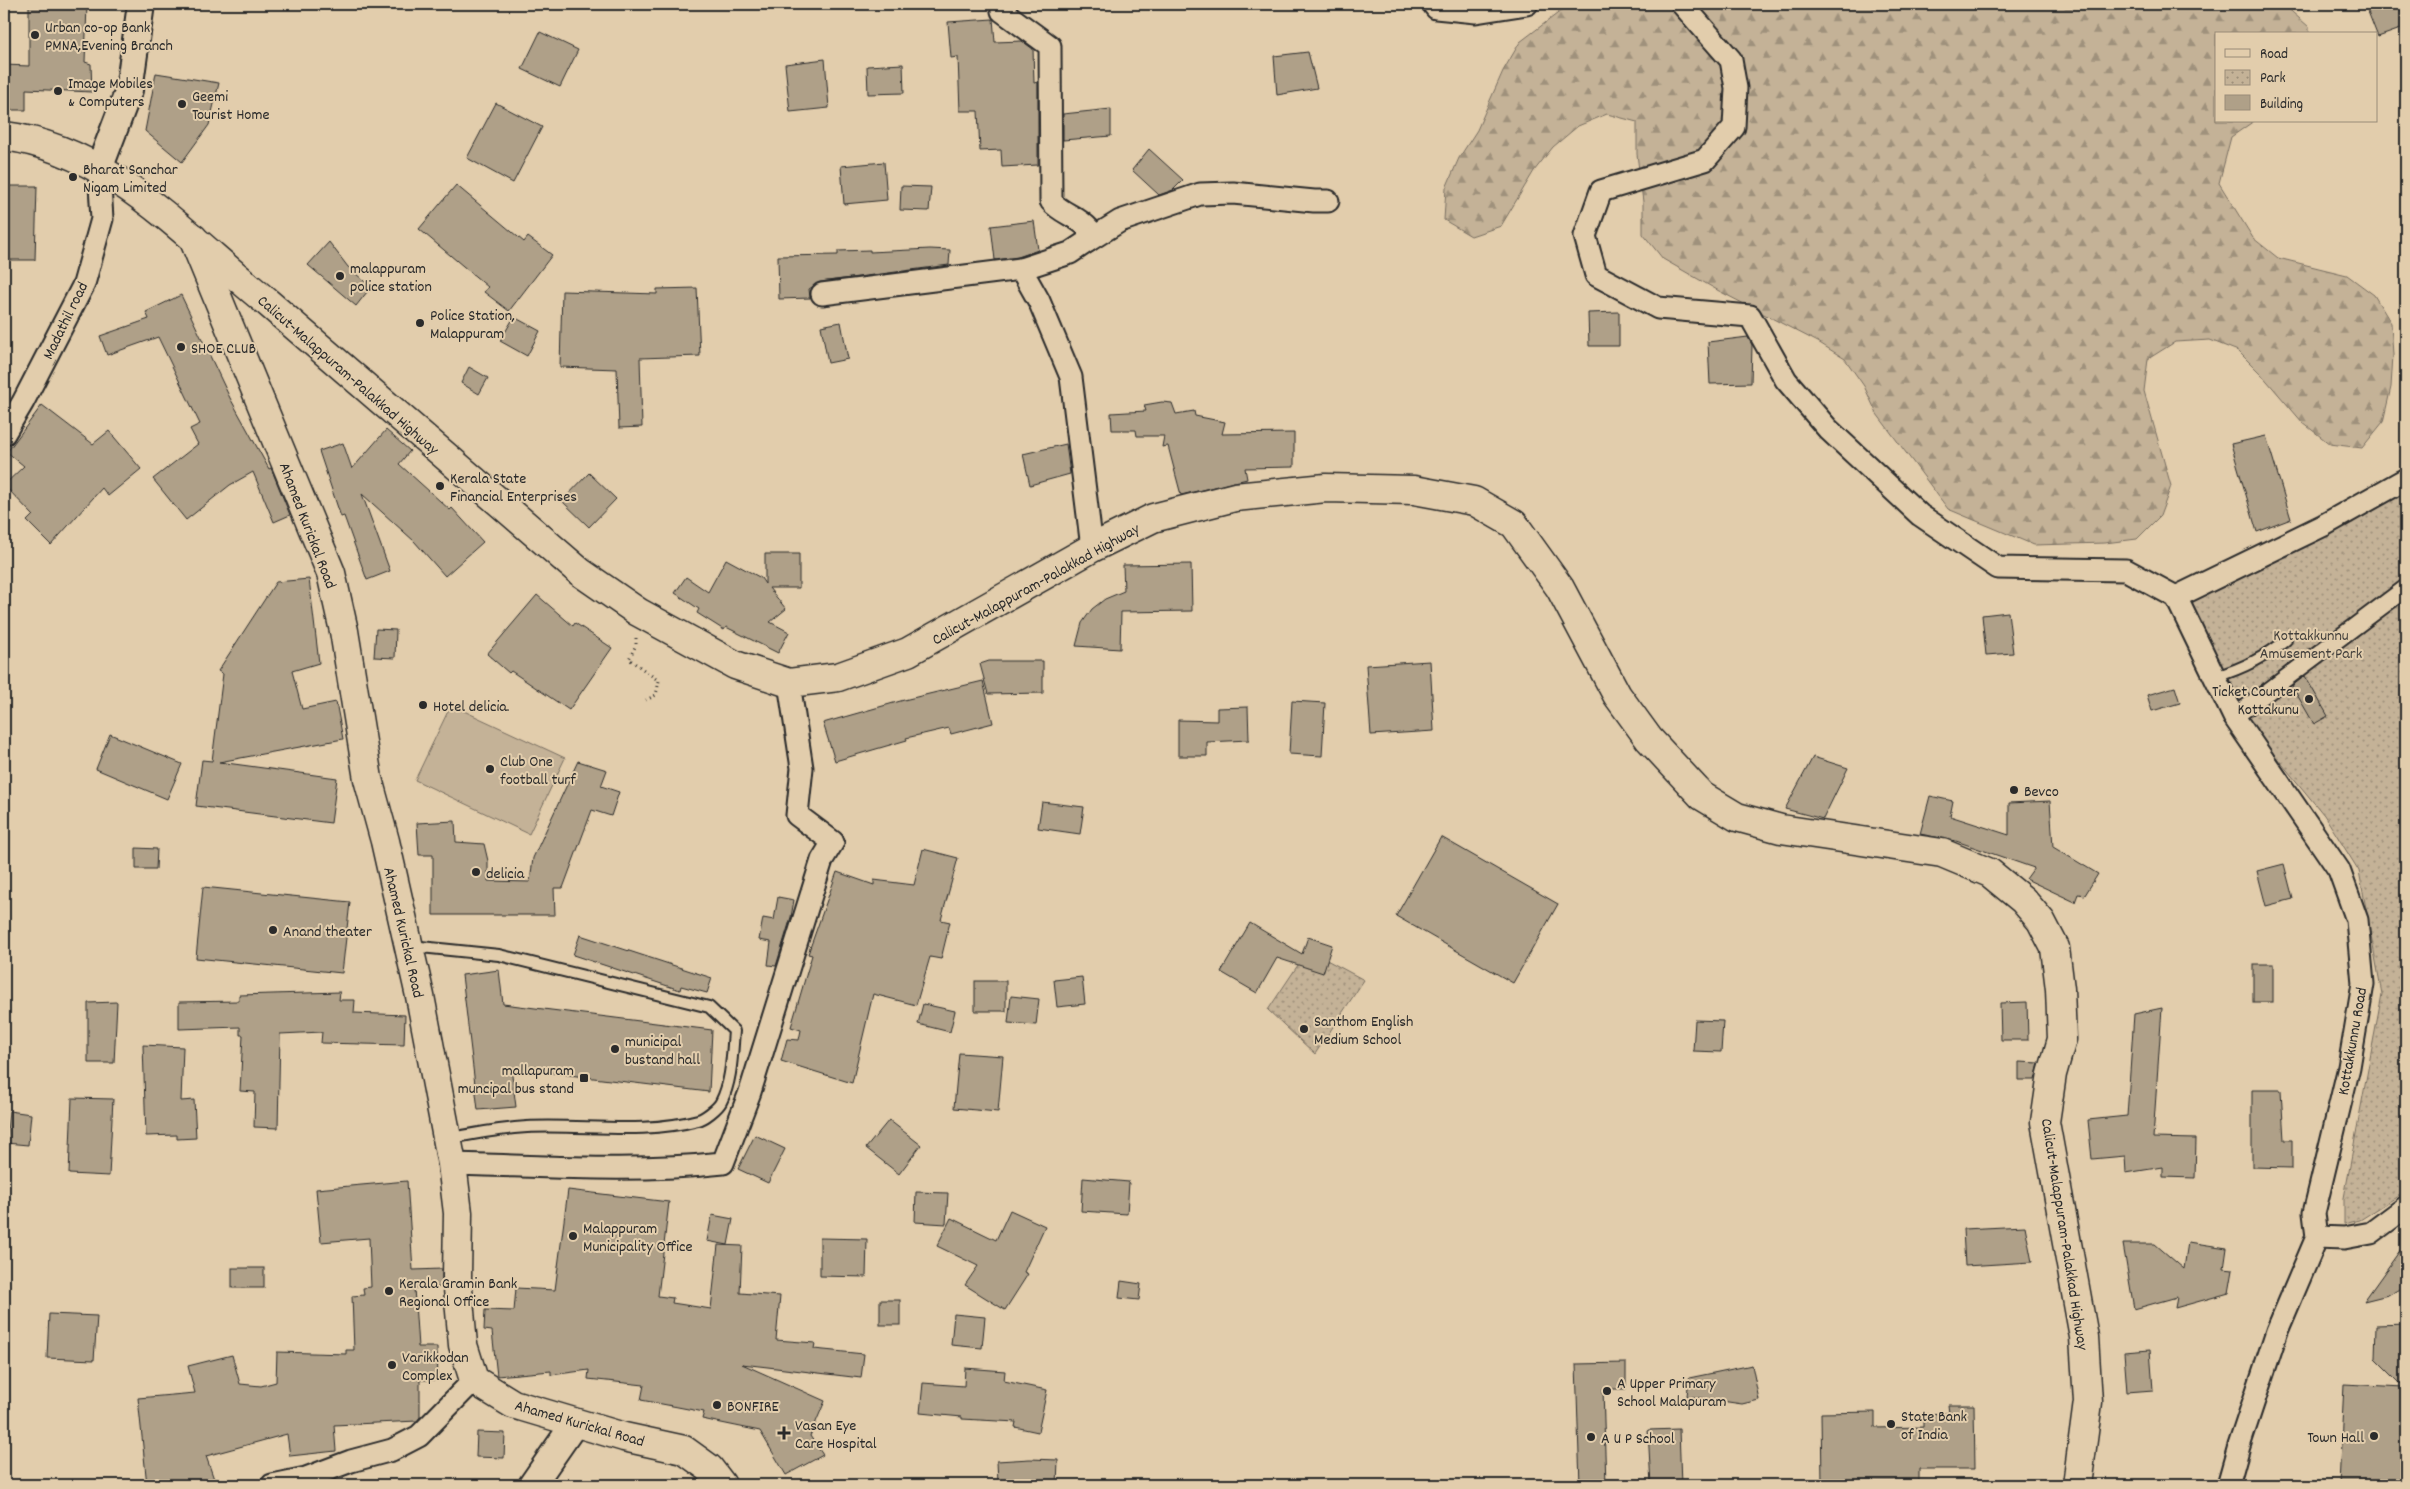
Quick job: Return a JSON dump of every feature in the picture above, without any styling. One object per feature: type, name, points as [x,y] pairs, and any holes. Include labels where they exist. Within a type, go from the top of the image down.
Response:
[{"type":"main road","name":"Calicut-Malappuram-Palakkad Highway","points":[[4,136],[24,139],[61,150],[125,184],[193,238],[227,270],[274,308],[580,572],[638,612],[735,665],[789,683],[838,677],[908,652],[1092,548],[1153,518],[1235,497],[1336,488],[1414,490],[1474,501],[1514,524],[1560,588],[1617,695],[1649,739],[1702,796],[1737,817],[1781,829],[1942,853],[1990,873],[2023,900],[2041,921],[2055,948],[2060,989],[2062,1039],[2052,1074],[2045,1122],[2084,1337],[2088,1402],[2076,1482]]},
{"type":"main road","name":"Ahamed Kurickal Road","points":[[193,238],[331,573],[344,631],[368,779],[386,841],[420,996],[450,1152],[458,1213],[457,1277],[463,1345],[474,1380],[513,1404],[624,1437],[684,1450],[709,1468],[722,1485]]},
{"type":"street","points":[[99,169],[129,90],[141,4]]},
{"type":"street","points":[[1433,4],[1436,8],[1476,12],[1526,4]]},
{"type":"street","points":[[1682,4],[1731,60],[1736,88],[1734,127],[1705,160],[1601,191],[1585,236],[1596,275],[1658,308],[1750,316],[1786,380],[1828,429],[1920,515],[1998,568],[2126,570],[2176,597],[2324,525],[2406,479]]},
{"type":"street","points":[[1001,6],[1050,46],[1052,201],[1056,207],[1081,220],[1089,229],[1088,241]]},
{"type":"street","name":"Madathil road","points":[[4,434],[23,402],[84,284],[102,219],[99,169]]},
{"type":"street","points":[[822,294],[1021,269],[1070,253],[1120,221],[1200,194],[1233,193],[1314,201],[1328,200]]},
{"type":"street","points":[[1021,269],[1039,301],[1071,377],[1092,548]]},
{"type":"street","points":[[2234,717],[2406,588]]},
{"type":"street","name":"Kottakkunnu Road","points":[[2176,597],[2234,717],[2339,870],[2357,920],[2362,984],[2349,1068],[2314,1213],[2317,1237],[2277,1331],[2228,1485]]},
{"type":"street","points":[[450,1152],[588,1168],[692,1166],[723,1163],[750,1092],[822,860],[833,842],[797,815],[802,768],[789,683]]},
{"type":"street","points":[[2317,1237],[2344,1238],[2371,1233],[2406,1207]]},
{"type":"street","points":[[272,1485],[306,1478],[351,1461],[392,1450],[418,1436],[474,1380]]},
{"type":"street","points":[[532,1485],[575,1422]]},
{"type":"lane","points":[[2214,677],[2237,670],[2262,658],[2286,640]]},
{"type":"lane","points":[[408,946],[499,955],[709,1007],[734,1031],[730,1072],[721,1103],[700,1120],[659,1127],[565,1125],[481,1132],[450,1152]]},
{"type":"path","points":[[638,612],[636,645],[629,659],[659,681],[656,695],[646,700]]},
{"type":"green space","points":[[1570,4],[2283,4],[2309,27],[2309,32],[2215,32],[2215,122],[2253,122],[2231,137],[2219,183],[2253,238],[2278,258],[2347,275],[2374,295],[2391,323],[2393,355],[2391,387],[2383,422],[2362,448],[2330,444],[2303,423],[2261,374],[2238,351],[2210,340],[2175,342],[2148,359],[2144,391],[2171,486],[2160,516],[2137,539],[2105,543],[2034,545],[1948,509],[1877,414],[1864,386],[1845,359],[1818,342],[1719,291],[1663,259],[1643,234],[1643,202],[1637,154],[1637,122],[1607,114],[1578,126],[1553,147],[1534,171],[1501,226],[1471,236],[1444,220],[1446,188],[1459,158],[1477,130],[1503,71],[1520,42]]},
{"type":"green space","name":"Kottakkunnu Amusement Park","points":[[2406,491],[2406,1191],[2360,1220],[2344,1224],[2344,1198],[2382,994],[2359,871],[2324,815],[2240,713],[2183,599]]},
{"type":"green space","name":"Club One football turf","points":[[451,705],[565,758],[529,834],[415,780]]},
{"type":"green space","points":[[1308,950],[1364,980],[1315,1054],[1268,1010]]},
{"type":"building","points":[[29,4],[87,4],[85,62],[91,64],[92,92],[26,89],[26,110],[4,110],[4,65],[29,66]]},
{"type":"building","points":[[2365,4],[2398,4],[2406,27],[2378,37],[2378,32],[2376,32]]},
{"type":"building","points":[[993,19],[995,42],[1022,41],[1033,49],[1034,83],[1038,82],[1038,165],[1002,167],[1001,150],[980,151],[978,111],[960,111],[958,57],[951,58],[948,22]]},
{"type":"building","points":[[540,32],[578,50],[560,87],[522,69]]},
{"type":"building","points":[[1308,52],[1317,88],[1277,95],[1274,56]]},
{"type":"building","points":[[825,59],[829,108],[790,112],[785,64]]},
{"type":"building","points":[[903,64],[904,93],[868,94],[867,66]]},
{"type":"building","name":"Geemi Tourist Home","points":[[156,73],[219,83],[209,125],[182,162],[145,131]]},
{"type":"building","points":[[496,103],[542,127],[513,183],[467,158]]},
{"type":"building","points":[[1111,109],[1111,136],[1063,140],[1063,114]]},
{"type":"building","points":[[1149,149],[1183,180],[1173,190],[1159,195],[1132,170]]},
{"type":"building","points":[[884,162],[887,200],[844,204],[841,166]]},
{"type":"building","points":[[456,185],[524,242],[528,237],[552,255],[509,311],[484,292],[488,287],[419,229]]},
{"type":"building","points":[[4,186],[37,186],[35,260],[4,260]]},
{"type":"building","points":[[901,186],[931,187],[929,211],[900,210]]},
{"type":"building","points":[[1034,221],[1038,250],[1018,257],[995,260],[991,226]]},
{"type":"building","name":"malappuram police station","points":[[329,242],[348,267],[371,287],[356,306],[308,265]]},
{"type":"building","points":[[870,250],[870,252],[950,250],[949,265],[820,282],[809,289],[810,298],[779,299],[778,256],[838,255],[838,251]]},
{"type":"building","points":[[697,288],[700,356],[640,358],[642,427],[619,428],[617,369],[560,367],[562,291],[657,294],[657,289]]},
{"type":"building","points":[[181,295],[230,398],[269,469],[271,468],[290,515],[274,522],[253,472],[230,485],[186,520],[153,479],[198,444],[190,429],[200,424],[158,337],[107,355],[100,336],[149,319],[146,312]]},
{"type":"building","points":[[1619,312],[1619,346],[1589,346],[1588,313]]},
{"type":"building","points":[[514,317],[540,331],[527,356],[500,341]]},
{"type":"building","points":[[841,322],[848,359],[828,363],[821,326]]},
{"type":"building","points":[[1748,337],[1752,345],[1751,383],[1710,384],[1708,342]]},
{"type":"building","points":[[469,367],[488,378],[479,394],[461,383]]},
{"type":"building","points":[[1162,402],[1172,403],[1176,414],[1194,411],[1195,416],[1225,422],[1222,434],[1294,433],[1294,467],[1245,468],[1247,479],[1181,495],[1168,446],[1162,447],[1164,436],[1137,436],[1136,430],[1112,430],[1111,413],[1146,411],[1144,405]]},
{"type":"building","points":[[42,405],[93,444],[109,431],[141,469],[108,496],[102,488],[51,545],[27,521],[33,515],[4,485],[24,466],[7,452]]},
{"type":"building","points":[[386,430],[410,451],[399,464],[450,510],[452,508],[483,542],[445,576],[414,541],[362,494],[390,571],[367,580],[344,516],[341,517],[319,451],[343,443],[352,469]]},
{"type":"building","points":[[2266,436],[2291,519],[2257,532],[2231,444]]},
{"type":"building","points":[[1066,444],[1070,474],[1030,485],[1023,454]]},
{"type":"building","points":[[589,473],[616,499],[589,527],[562,501]]},
{"type":"building","points":[[765,554],[799,554],[799,588],[769,588],[786,609],[770,622],[789,632],[778,653],[726,627],[724,630],[697,613],[699,609],[675,593],[686,577],[708,592],[726,559],[761,578],[765,584]]},
{"type":"building","points":[[1191,564],[1192,611],[1121,612],[1120,649],[1076,646],[1082,623],[1092,609],[1105,599],[1124,591],[1123,565]]},
{"type":"building","points":[[309,579],[319,663],[292,671],[302,709],[336,702],[343,739],[219,762],[337,778],[331,823],[196,806],[202,760],[212,761],[223,674],[218,671],[276,582]]},
{"type":"building","points":[[537,595],[573,626],[575,623],[612,648],[569,710],[511,671],[509,673],[487,654]]},
{"type":"building","points":[[2008,612],[2013,653],[1986,655],[1982,615]]},
{"type":"building","points":[[376,629],[396,630],[395,658],[374,657]]},
{"type":"building","points":[[989,661],[1043,661],[1043,693],[988,694],[980,664]]},
{"type":"building","points":[[1430,661],[1434,731],[1371,735],[1366,665]]},
{"type":"building","name":"Ticket Counter Kottakunu","points":[[2305,676],[2328,716],[2314,724],[2292,686]]},
{"type":"building","points":[[983,681],[993,723],[951,734],[949,728],[906,738],[907,740],[835,761],[823,723],[904,700]]},
{"type":"building","points":[[2175,687],[2180,703],[2152,711],[2147,695]]},
{"type":"building","points":[[1292,701],[1325,703],[1322,756],[1289,754]]},
{"type":"building","points":[[1248,707],[1249,740],[1207,742],[1207,756],[1178,756],[1178,720],[1217,721],[1217,708]]},
{"type":"building","points":[[110,734],[182,764],[167,799],[96,769]]},
{"type":"building","points":[[1813,757],[1848,768],[1823,819],[1785,809]]},
{"type":"building","points":[[578,761],[607,770],[601,786],[619,792],[611,816],[592,810],[563,888],[554,888],[555,915],[433,915],[433,855],[419,855],[417,823],[455,821],[456,842],[484,844],[488,861],[488,881],[530,882],[533,858]]},
{"type":"building","points":[[1930,796],[1953,801],[1950,816],[2009,835],[2009,803],[2050,801],[2053,847],[2098,874],[2085,895],[2078,894],[2075,902],[2026,879],[2034,868],[1956,841],[1920,834]]},
{"type":"building","points":[[1042,802],[1084,807],[1080,834],[1038,828]]},
{"type":"building","points":[[1441,837],[1558,904],[1513,983],[1396,916]]},
{"type":"building","points":[[136,848],[157,849],[156,869],[136,869]]},
{"type":"building","points":[[923,849],[958,858],[941,920],[950,922],[941,959],[930,957],[916,1005],[873,994],[852,1083],[781,1061],[787,1039],[799,1040],[801,1030],[791,1027],[812,955],[808,954],[837,872],[874,885],[874,880],[914,885]]},
{"type":"building","points":[[2284,864],[2293,899],[2266,906],[2257,871]]},
{"type":"building","name":"Anand theater","points":[[203,887],[350,902],[342,973],[196,958]]},
{"type":"building","points":[[778,897],[794,900],[791,917],[776,966],[768,965],[771,942],[759,940],[763,918],[774,920]]},
{"type":"building","points":[[1250,923],[1302,954],[1308,937],[1332,945],[1323,973],[1277,958],[1257,993],[1221,972]]},
{"type":"building","points":[[580,935],[712,978],[707,993],[681,986],[680,990],[573,955]]},
{"type":"building","points":[[2253,964],[2273,964],[2273,1002],[2253,1002]]},
{"type":"building","name":"municipal bustand hall","points":[[499,970],[503,1004],[712,1030],[709,1092],[511,1068],[516,1107],[478,1110],[462,975]]},
{"type":"building","points":[[1082,977],[1085,1004],[1057,1007],[1054,980]]},
{"type":"building","points":[[975,981],[1006,981],[1006,1011],[975,1011]]},
{"type":"building","points":[[340,992],[339,1000],[355,1000],[354,1013],[405,1015],[404,1045],[321,1043],[322,1032],[280,1034],[278,1128],[254,1127],[255,1092],[240,1091],[243,1035],[240,1035],[240,1027],[179,1029],[179,1002],[239,1001],[239,995]]},
{"type":"building","points":[[1011,996],[1039,999],[1036,1025],[1008,1023]]},
{"type":"building","points":[[117,1002],[114,1063],[88,1063],[88,1003]]},
{"type":"building","points":[[2027,1002],[2028,1040],[2001,1040],[2000,1003]]},
{"type":"building","points":[[923,1004],[955,1011],[950,1032],[918,1024]]},
{"type":"building","points":[[2162,1008],[2153,1138],[2196,1139],[2195,1178],[2163,1177],[2163,1167],[2126,1173],[2125,1156],[2092,1159],[2088,1120],[2127,1116],[2134,1014]]},
{"type":"building","points":[[1695,1020],[1723,1021],[1721,1052],[1693,1051]]},
{"type":"building","points":[[143,1045],[183,1047],[181,1101],[194,1100],[196,1138],[177,1139],[177,1135],[146,1136]]},
{"type":"building","points":[[959,1053],[1003,1056],[998,1112],[954,1108]]},
{"type":"building","points":[[2019,1062],[2039,1063],[2035,1080],[2019,1080]]},
{"type":"building","points":[[2252,1090],[2281,1090],[2284,1140],[2292,1140],[2292,1168],[2252,1167]]},
{"type":"building","points":[[72,1098],[113,1099],[109,1176],[69,1174]]},
{"type":"building","points":[[9,1111],[31,1114],[28,1145],[6,1143]]},
{"type":"building","points":[[889,1120],[921,1145],[899,1174],[866,1148]]},
{"type":"building","points":[[755,1135],[785,1149],[768,1183],[738,1169]]},
{"type":"building","points":[[1083,1178],[1129,1182],[1127,1214],[1081,1211]]},
{"type":"building","points":[[407,1181],[413,1270],[442,1269],[442,1287],[414,1288],[418,1347],[437,1347],[438,1380],[420,1380],[420,1417],[417,1421],[334,1425],[336,1451],[290,1456],[287,1434],[206,1456],[216,1485],[147,1485],[138,1398],[195,1393],[188,1366],[232,1355],[240,1384],[261,1386],[276,1382],[277,1352],[346,1354],[346,1350],[354,1350],[352,1296],[364,1295],[363,1288],[371,1287],[369,1238],[321,1242],[316,1189]]},
{"type":"building","points":[[568,1190],[669,1202],[658,1296],[673,1298],[672,1303],[711,1309],[718,1245],[742,1246],[740,1293],[780,1296],[776,1340],[815,1343],[814,1349],[864,1354],[861,1378],[742,1364],[825,1401],[810,1436],[823,1455],[786,1475],[760,1431],[702,1419],[704,1412],[641,1400],[644,1385],[588,1379],[589,1370],[551,1375],[551,1371],[497,1376],[492,1331],[484,1330],[485,1310],[514,1311],[516,1288],[555,1290]]},
{"type":"building","points":[[916,1192],[948,1193],[946,1224],[915,1222]]},
{"type":"building","points":[[1010,1210],[1045,1226],[1024,1272],[1028,1274],[1005,1310],[965,1285],[978,1266],[937,1246],[951,1218],[996,1240]]},
{"type":"building","points":[[712,1215],[733,1219],[728,1245],[707,1241]]},
{"type":"building","points":[[2025,1226],[2032,1262],[1965,1266],[1963,1229]]},
{"type":"building","points":[[820,1238],[867,1239],[866,1277],[820,1276]]},
{"type":"building","points":[[2188,1242],[2227,1248],[2224,1269],[2233,1270],[2229,1293],[2175,1308],[2177,1297],[2134,1309],[2123,1244],[2155,1244],[2184,1269]]},
{"type":"building","points":[[2406,1242],[2406,1285],[2388,1295],[2364,1301]]},
{"type":"building","points":[[232,1268],[264,1268],[264,1288],[232,1288]]},
{"type":"building","points":[[1121,1281],[1141,1284],[1139,1300],[1119,1298]]},
{"type":"building","points":[[880,1300],[900,1300],[900,1325],[880,1325]]},
{"type":"building","points":[[49,1314],[97,1316],[94,1360],[47,1358]]},
{"type":"building","points":[[954,1314],[985,1317],[982,1348],[951,1345]]},
{"type":"building","name":"Town Hall","points":[[2406,1324],[2406,1485],[2339,1485],[2344,1384],[2404,1387],[2375,1358],[2376,1325]]},
{"type":"building","points":[[2150,1350],[2153,1390],[2127,1392],[2124,1352]]},
{"type":"building","name":"A U P School","points":[[1626,1363],[1626,1389],[1603,1389],[1606,1485],[1580,1485],[1576,1364]]},
{"type":"building","points":[[1752,1365],[1759,1400],[1742,1404],[1687,1396],[1689,1378]]},
{"type":"building","points":[[965,1368],[1005,1371],[1004,1381],[1047,1390],[1038,1432],[1015,1427],[1016,1422],[962,1419],[962,1417],[920,1413],[923,1383],[964,1386]]},
{"type":"building","points":[[1948,1405],[1974,1405],[1975,1469],[1919,1469],[1919,1482],[1822,1483],[1821,1413],[1875,1412],[1875,1428],[1923,1427],[1923,1414],[1949,1413]]},
{"type":"building","name":"A U P School","points":[[1679,1429],[1681,1485],[1651,1485],[1648,1430]]},
{"type":"building","points":[[477,1432],[505,1433],[504,1458],[476,1457]]},
{"type":"building","points":[[1058,1460],[1057,1485],[1024,1484],[1024,1481],[998,1483],[997,1461]]},
{"type":"place","name":"Urban co-op Bank PMNA,Evening Branch","points":[[35,35]]},
{"type":"place","name":"Image Mobiles & Computers","points":[[58,91]]},
{"type":"place","name":"Geemi Tourist Home","points":[[182,104]]},
{"type":"place","name":"Bharat Sanchar Nigam Limited","points":[[73,177]]},
{"type":"place","name":"malappuram police station","points":[[340,276]]},
{"type":"place","name":"Police Station, Malappuram","points":[[420,323]]},
{"type":"place","name":"SHOE CLUB","points":[[181,347]]},
{"type":"place","name":"Kerala State Financial Enterprises","points":[[440,486]]},
{"type":"place","name":"Ticket Counter Kottakunu","points":[[2309,699]]},
{"type":"place","name":"Hotel delicia.","points":[[423,705]]},
{"type":"place","name":"Club One football turf","points":[[490,769]]},
{"type":"place","name":"Bevco","points":[[2014,790]]},
{"type":"place","name":"delicia","points":[[476,872]]},
{"type":"place","name":"Anand theater","points":[[273,930]]},
{"type":"place","name":"Santhom English Medium School","points":[[1304,1029]]},
{"type":"place","name":"municipal bustand hall","points":[[615,1049]]},
{"type":"place","name":"mallapuram muncipal bus stand","points":[[584,1078]]},
{"type":"place","name":"Malappuram Municipality Office","points":[[573,1236]]},
{"type":"place","name":"Kerala Gramin Bank Regional Office","points":[[389,1291]]},
{"type":"place","name":"Varikkodan Complex","points":[[392,1365]]},
{"type":"place","name":"A Upper Primary School Malapuram","points":[[1607,1391]]},
{"type":"place","name":"BONFIRE","points":[[717,1405]]},
{"type":"place","name":"State Bank of India","points":[[1891,1424]]},
{"type":"place","name":"Vasan Eye Care Hospital","points":[[784,1433]]},
{"type":"place","name":"Town Hall","points":[[2374,1436]]},
{"type":"place","name":"A U P School","points":[[1591,1437]]}]
